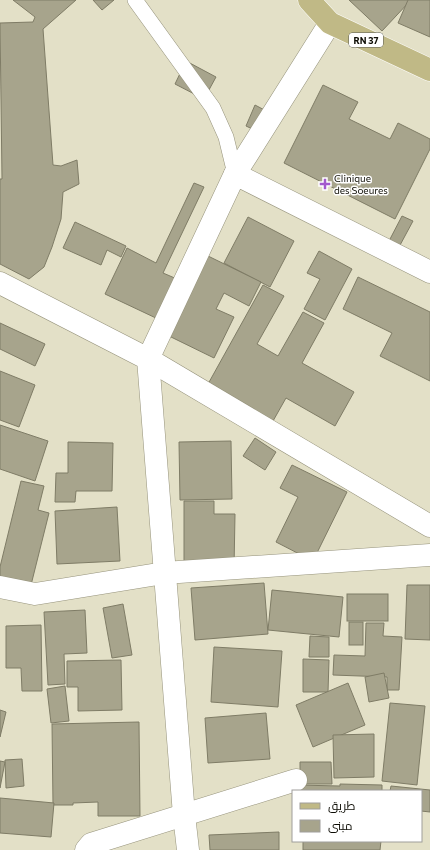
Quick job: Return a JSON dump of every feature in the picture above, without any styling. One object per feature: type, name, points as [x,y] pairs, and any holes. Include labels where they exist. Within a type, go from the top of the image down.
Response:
[{"type":"main road","name":"RN 37","points":[[309,0],[330,23],[430,70]]},
{"type":"street","points":[[188,850],[164,573],[148,359],[235,174],[330,23]]},
{"type":"street","points":[[235,174],[430,272]]},
{"type":"street","points":[[0,283],[148,359],[430,526]]},
{"type":"street","points":[[0,587],[35,594],[164,573],[430,555]]},
{"type":"street","points":[[86,850],[91,844],[296,780]]},
{"type":"lane","points":[[135,0],[213,108],[226,137],[235,174]]},
{"type":"building","points":[[13,0],[76,0],[43,29],[53,165],[61,166],[77,160],[79,184],[63,192],[61,219],[52,247],[44,267],[29,279],[0,264],[0,179],[2,179],[0,23],[33,22],[35,17]]},
{"type":"building","points":[[93,0],[114,0],[102,10]]},
{"type":"building","points":[[349,0],[411,0],[382,31]]},
{"type":"building","points":[[408,0],[430,0],[430,37],[398,23]]},
{"type":"building","points":[[186,61],[216,77],[204,99],[175,84]]},
{"type":"building","points":[[323,85],[358,102],[349,119],[390,139],[398,123],[430,139],[430,149],[395,219],[284,163]]},
{"type":"building","points":[[255,105],[272,114],[263,134],[246,126]]},
{"type":"building","points":[[194,183],[204,187],[163,273],[177,279],[158,319],[105,294],[127,248],[156,263]]},
{"type":"building","points":[[402,216],[413,221],[399,247],[389,241]]},
{"type":"building","points":[[248,217],[294,241],[270,287],[224,263]]},
{"type":"building","points":[[75,222],[126,246],[121,257],[107,250],[101,265],[63,248]]},
{"type":"building","points":[[319,251],[352,269],[325,320],[304,309],[320,279],[307,273]]},
{"type":"building","points":[[208,256],[261,282],[249,306],[224,293],[216,309],[234,317],[214,358],[169,336]]},
{"type":"building","points":[[358,277],[430,312],[430,381],[380,356],[392,333],[343,309]]},
{"type":"building","points":[[263,285],[284,296],[257,344],[278,356],[303,312],[324,323],[302,363],[354,392],[335,426],[286,398],[273,421],[208,384]]},
{"type":"building","points":[[0,323],[45,344],[35,366],[0,349]]},
{"type":"building","points":[[0,371],[35,385],[19,427],[0,420]]},
{"type":"building","points":[[0,425],[48,441],[35,481],[0,469]]},
{"type":"building","points":[[255,438],[276,452],[265,470],[243,456]]},
{"type":"building","points":[[231,441],[232,499],[180,500],[179,442]]},
{"type":"building","points":[[68,442],[113,443],[112,491],[76,491],[75,502],[55,502],[56,473],[68,473]]},
{"type":"building","points":[[292,465],[347,492],[313,561],[276,542],[298,497],[280,488]]},
{"type":"building","points":[[21,481],[44,486],[38,510],[49,513],[30,589],[0,581],[0,567]]},
{"type":"building","points":[[184,501],[214,501],[214,514],[235,514],[234,569],[184,569]]},
{"type":"building","points":[[117,507],[120,561],[57,564],[55,511]]},
{"type":"building","points":[[264,583],[268,634],[195,640],[191,588]]},
{"type":"building","points":[[407,585],[430,585],[430,640],[405,639]]},
{"type":"building","points":[[272,590],[343,597],[339,637],[268,630]]},
{"type":"building","points":[[347,594],[388,594],[388,621],[347,621]]},
{"type":"building","points":[[123,604],[132,655],[112,658],[103,608]]},
{"type":"building","points":[[85,610],[87,653],[64,654],[65,684],[48,685],[44,612]]},
{"type":"building","points":[[349,622],[363,622],[363,645],[349,645]]},
{"type":"building","points":[[366,623],[384,623],[383,636],[402,637],[399,690],[387,690],[387,677],[333,675],[334,655],[365,656]]},
{"type":"building","points":[[41,625],[42,691],[22,691],[21,668],[6,668],[6,626]]},
{"type":"building","points":[[310,636],[329,637],[329,657],[309,657]]},
{"type":"building","points":[[214,647],[282,651],[278,707],[211,702]]},
{"type":"building","points":[[303,659],[329,660],[328,692],[303,692]]},
{"type":"building","points":[[121,660],[122,710],[78,711],[78,687],[67,687],[67,661]]},
{"type":"building","points":[[384,673],[389,698],[369,702],[365,677]]},
{"type":"building","points":[[348,683],[365,725],[313,747],[296,705]]},
{"type":"building","points":[[65,686],[69,721],[51,723],[47,689]]},
{"type":"building","points":[[390,703],[425,706],[417,785],[382,781]]},
{"type":"building","points":[[0,710],[6,712],[0,737]]},
{"type":"building","points":[[266,713],[270,759],[208,763],[205,718]]},
{"type":"building","points":[[139,722],[140,816],[98,816],[98,802],[73,803],[73,805],[53,805],[52,724]]},
{"type":"building","points":[[374,734],[374,777],[334,778],[333,735]]},
{"type":"building","points":[[22,759],[24,786],[6,788],[5,760]]},
{"type":"building","points":[[0,761],[5,762],[0,788]]},
{"type":"building","points":[[300,762],[331,762],[332,784],[300,784]]},
{"type":"building","points":[[340,784],[382,785],[382,790],[297,790],[297,785],[340,786]]},
{"type":"building","points":[[391,786],[430,790],[430,812],[422,811],[422,790],[390,790]]},
{"type":"building","points":[[0,798],[54,803],[51,837],[0,833]]},
{"type":"building","points":[[279,832],[279,850],[210,850],[209,835]]},
{"type":"building","points":[[303,842],[381,842],[380,850],[303,850]]},
{"type":"place","name":"Clinique des Soeures","points":[[325,184]]}]
